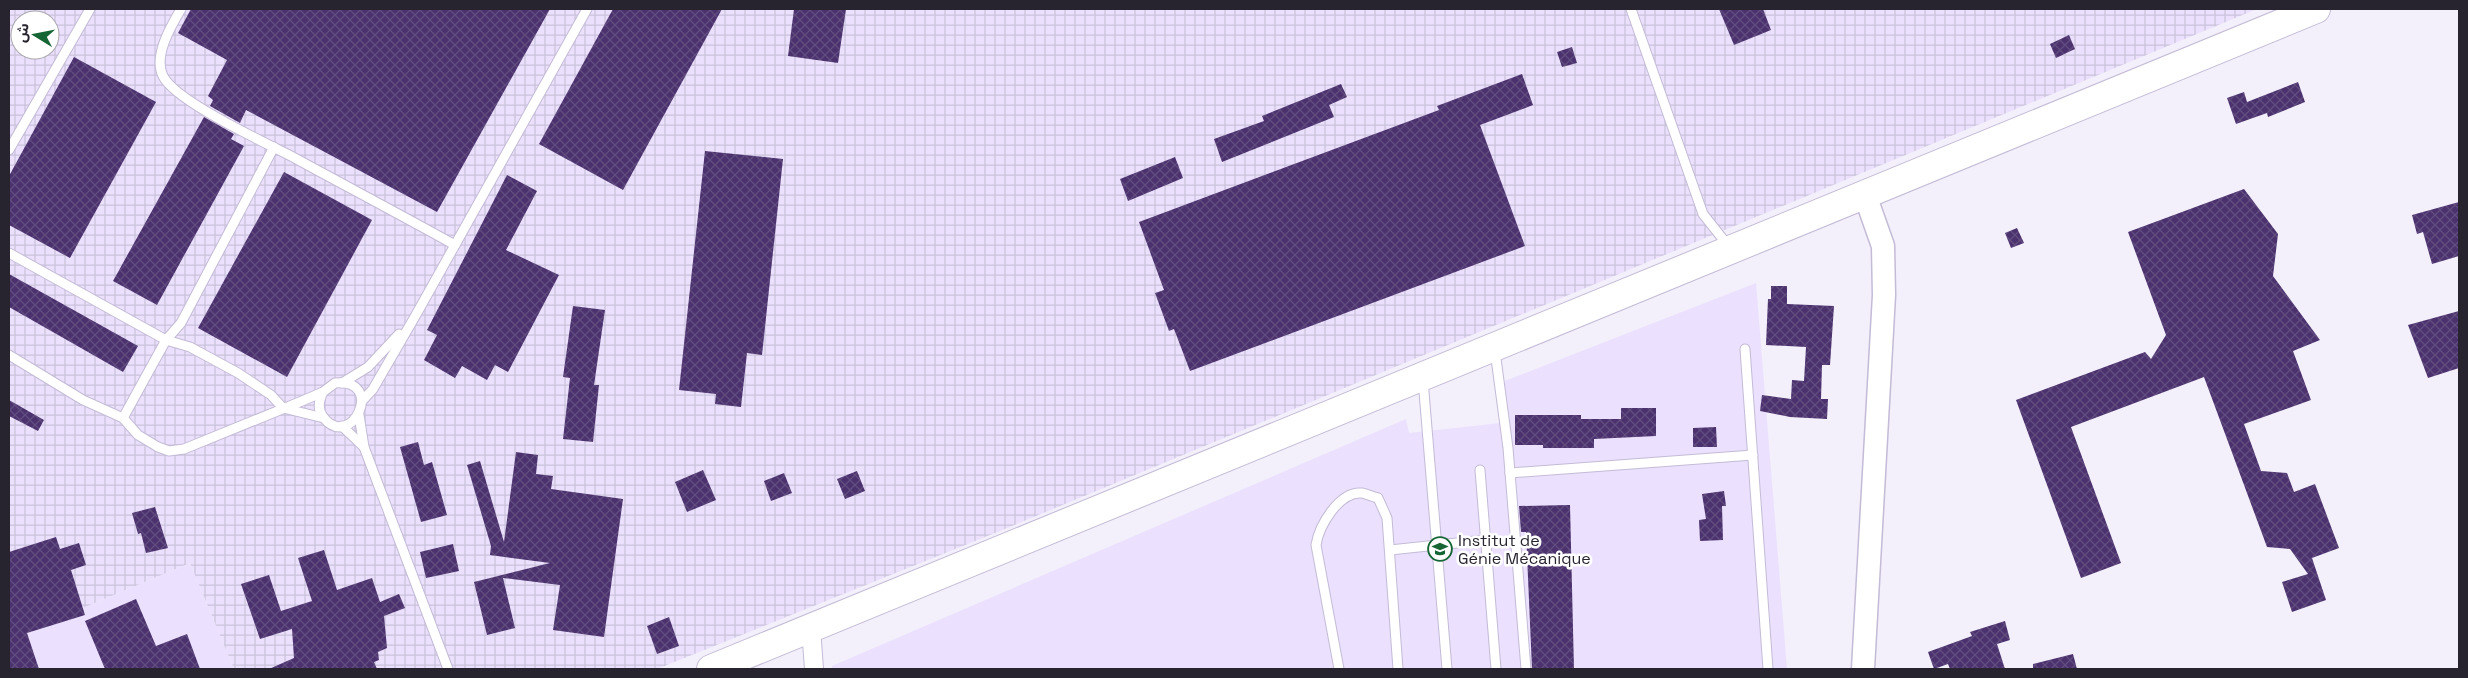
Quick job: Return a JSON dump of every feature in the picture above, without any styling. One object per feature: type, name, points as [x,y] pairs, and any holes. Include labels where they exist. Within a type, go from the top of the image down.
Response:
[{"type":"main road","points":[[711,669],[2316,9]]},
{"type":"street","points":[[1863,669],[1884,295],[1883,246],[1865,195]]},
{"type":"street","points":[[810,628],[814,669]]},
{"type":"lane","points":[[9,150],[90,9]]},
{"type":"lane","points":[[180,9],[165,43],[160,63],[163,76],[172,88],[194,103],[455,244]]},
{"type":"lane","points":[[448,669],[364,447],[359,415],[362,401],[373,389],[587,9]]},
{"type":"lane","points":[[1631,9],[1702,214],[1731,250]]},
{"type":"lane","points":[[123,418],[166,340],[181,323],[274,147]]},
{"type":"lane","points":[[9,253],[166,340],[190,347],[238,373],[271,395],[283,408],[324,418],[335,425],[342,426],[354,421],[359,415]]},
{"type":"lane","points":[[324,418],[319,406],[323,392],[328,386],[342,382],[368,368],[379,358],[416,313]]},
{"type":"lane","points":[[1495,347],[1510,474],[1526,669]]},
{"type":"lane","points":[[1745,348],[1768,669]]},
{"type":"lane","points":[[9,355],[83,400],[123,418],[138,435],[169,451],[184,449],[323,392]]},
{"type":"lane","points":[[1422,377],[1447,669]]},
{"type":"lane","points":[[342,382],[355,388],[362,401]]},
{"type":"lane","points":[[342,426],[364,447]]},
{"type":"lane","points":[[1510,474],[1753,455]]},
{"type":"lane","points":[[1480,470],[1496,669]]},
{"type":"lane","points":[[1340,669],[1316,545],[1318,531],[1331,511],[1349,496],[1362,493],[1378,498],[1387,518],[1398,669]]},
{"type":"lane","points":[[1390,550],[1486,540]]},
{"type":"shaded area","points":[[9,9],[2257,9],[1000,531],[657,669],[234,669],[190,563],[9,639]]},
{"type":"shaded area","name":"Institut de Génie Mécanique","points":[[1756,283],[1787,669],[832,669],[832,666],[1406,419],[1409,433],[1510,422],[1502,382]]},
{"type":"shaded area","points":[[190,563],[234,669],[9,669],[9,639]]},
{"type":"building","points":[[191,9],[550,9],[437,212],[246,110],[240,123],[210,106],[213,100],[208,96],[227,60],[178,33]]},
{"type":"building","points":[[613,9],[722,9],[623,190],[539,144]]},
{"type":"building","points":[[794,9],[846,9],[838,63],[788,56]]},
{"type":"building","points":[[1719,9],[1763,9],[1771,30],[1734,45]]},
{"type":"building","points":[[2069,35],[2075,49],[2056,58],[2050,44]]},
{"type":"building","points":[[1572,47],[1577,63],[1562,67],[1557,52]]},
{"type":"building","points":[[74,57],[156,102],[70,258],[9,225],[9,176]]},
{"type":"building","points":[[1522,74],[1533,105],[1480,125],[1525,246],[1190,371],[1174,329],[1169,331],[1155,293],[1164,290],[1139,222],[1439,110],[1437,106]]},
{"type":"building","points":[[2298,82],[2305,102],[2268,117],[2267,113],[2236,124],[2227,98],[2244,92],[2247,102]]},
{"type":"building","points":[[1341,84],[1347,97],[1329,105],[1334,117],[1222,162],[1214,139],[1264,121],[1262,116]]},
{"type":"building","points":[[204,117],[234,134],[231,139],[244,146],[157,305],[113,281]]},
{"type":"building","points":[[705,151],[783,159],[762,355],[747,353],[741,407],[715,404],[716,394],[679,390]]},
{"type":"building","points":[[1175,157],[1183,178],[1128,201],[1120,179]]},
{"type":"building","points":[[284,172],[372,220],[287,377],[198,328]]},
{"type":"building","points":[[507,175],[537,191],[506,250],[559,275],[508,372],[495,365],[487,380],[462,366],[455,378],[424,360],[437,335],[427,330]]},
{"type":"building","points":[[2244,189],[2278,234],[2273,276],[2320,340],[2293,351],[2311,400],[2244,424],[2261,471],[2287,473],[2294,492],[2315,484],[2339,548],[2312,558],[2326,600],[2292,612],[2282,582],[2308,574],[2290,549],[2267,547],[2204,377],[2071,427],[2121,563],[2081,578],[2016,400],[2145,352],[2151,359],[2166,335],[2128,232]]},
{"type":"building","points":[[2459,202],[2459,256],[2432,264],[2423,232],[2417,234],[2412,215]]},
{"type":"building","points":[[2017,228],[2024,243],[2011,248],[2005,233]]},
{"type":"building","points":[[9,274],[138,346],[123,372],[9,307]]},
{"type":"building","points":[[1771,286],[1787,286],[1787,304],[1834,306],[1830,365],[1822,365],[1821,399],[1828,399],[1827,419],[1790,417],[1760,411],[1762,395],[1791,399],[1792,380],[1804,381],[1806,347],[1766,345],[1768,299],[1771,299]]},
{"type":"building","points":[[573,306],[605,310],[594,385],[599,385],[593,442],[563,439],[570,378],[563,377]]},
{"type":"building","points":[[2459,311],[2459,368],[2428,378],[2408,325]]},
{"type":"building","points":[[9,400],[44,420],[38,431],[9,416]]},
{"type":"building","points":[[1621,408],[1656,408],[1656,436],[1594,439],[1594,448],[1543,448],[1543,445],[1515,445],[1515,415],[1581,415],[1581,419],[1621,419]]},
{"type":"building","points":[[1716,427],[1717,447],[1693,447],[1693,428]]},
{"type":"building","points":[[418,442],[424,465],[432,462],[447,515],[421,522],[400,447]]},
{"type":"building","points":[[516,452],[538,455],[536,474],[553,476],[551,489],[623,499],[604,637],[553,630],[560,585],[503,578],[515,628],[487,635],[474,582],[550,563],[490,555],[491,546],[467,465],[480,461],[504,542]]},
{"type":"building","points":[[703,470],[716,500],[687,512],[675,482]]},
{"type":"building","points":[[857,471],[865,491],[845,499],[837,479]]},
{"type":"building","points":[[784,473],[792,493],[771,501],[764,481]]},
{"type":"building","points":[[1724,491],[1726,506],[1722,506],[1723,540],[1700,541],[1699,520],[1706,519],[1702,494]]},
{"type":"building","points":[[1570,505],[1574,669],[1532,669],[1526,532],[1521,532],[1519,506]]},
{"type":"building","points":[[155,507],[168,548],[146,553],[141,533],[138,534],[132,513]]},
{"type":"building","points":[[56,537],[60,549],[79,543],[86,565],[71,570],[85,615],[27,633],[39,669],[9,669],[9,552]]},
{"type":"building","points":[[453,544],[459,571],[426,578],[420,552]]},
{"type":"building","points":[[324,550],[337,590],[372,578],[380,602],[399,594],[405,608],[384,616],[387,648],[378,652],[379,660],[374,662],[377,669],[269,669],[294,658],[292,629],[260,639],[241,584],[269,575],[281,611],[312,601],[298,558]]},
{"type":"building","points":[[136,599],[156,646],[187,634],[200,669],[105,669],[85,621]]},
{"type":"building","points":[[669,617],[679,646],[657,654],[647,626]]},
{"type":"building","points":[[2005,621],[2010,640],[1997,644],[2005,669],[1950,669],[1948,664],[1934,669],[1928,652],[1972,636],[1970,632]]},
{"type":"building","points":[[2073,654],[2077,669],[2033,669],[2033,664]]},
{"type":"place","name":"Institut de Génie Mécanique","points":[[1440,549]]}]
